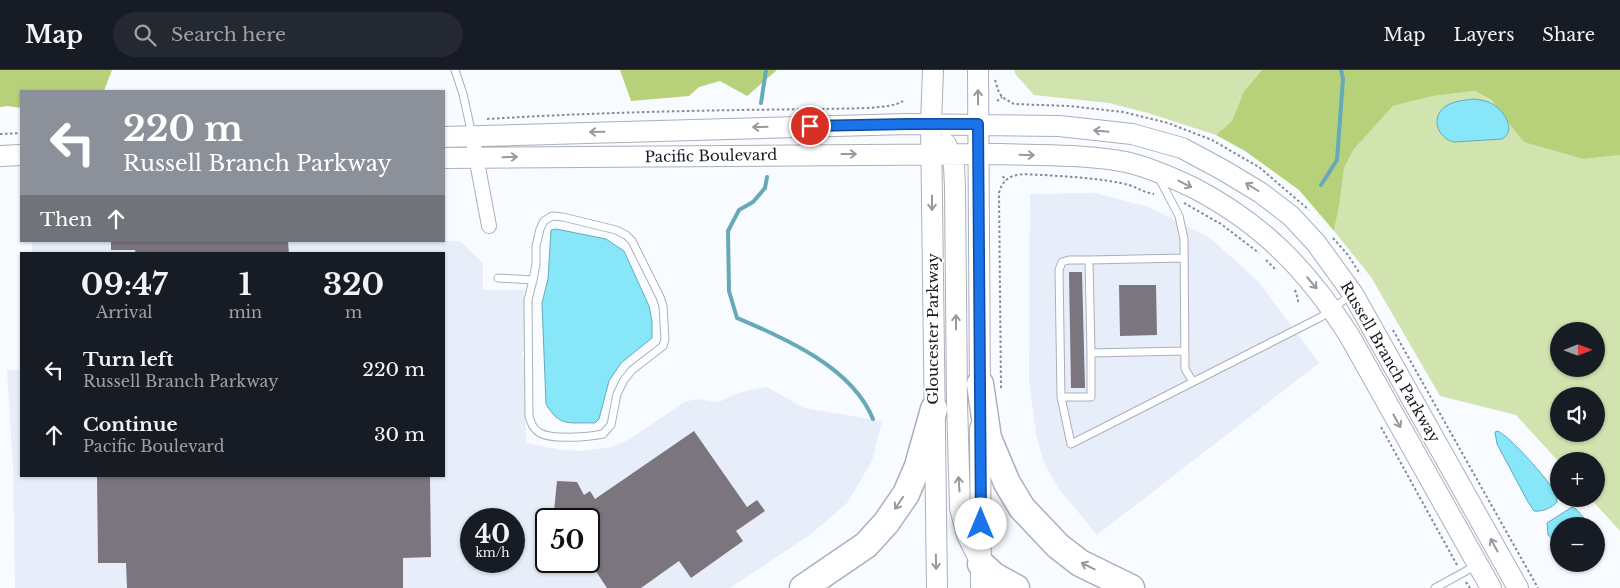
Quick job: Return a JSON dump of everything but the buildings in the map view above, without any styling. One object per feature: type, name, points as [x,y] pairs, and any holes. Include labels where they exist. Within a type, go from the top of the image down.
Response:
[{"type":"highway","points":[[991,387],[988,438],[1007,483],[1022,508],[1058,546],[1080,563],[1131,588]]},
{"type":"highway","points":[[803,588],[866,545],[886,523],[906,494],[918,466],[934,409]]},
{"type":"highway","points":[[981,576],[994,576],[1016,588]]},
{"type":"main road","name":"Gloucester Parkway","points":[[933,70],[931,124],[941,154],[934,409],[937,588]]},
{"type":"main road","points":[[981,576],[991,387],[978,154],[978,124],[986,73]]},
{"type":"main road","name":"Pacific Boulevard","points":[[445,136],[470,127],[931,124]]},
{"type":"main road","name":"Russell Branch Parkway","points":[[931,124],[1059,126],[1132,134],[1182,148],[1246,184],[1291,216],[1316,243],[1353,294],[1518,588]]},
{"type":"main road","points":[[941,154],[954,165],[960,499],[967,535],[981,576]]},
{"type":"main road","name":"Pacific Boulevard","points":[[445,158],[978,154]]},
{"type":"main road","name":"Russell Branch Parkway","points":[[978,154],[1089,157],[1128,162],[1173,178],[1216,200],[1254,225],[1295,263],[1333,309],[1350,335],[1491,588]]},
{"type":"main road","points":[[0,156],[20,155]]},
{"type":"street","points":[[470,127],[489,226]]},
{"type":"lane","points":[[455,70],[463,94],[470,127]]},
{"type":"lane","points":[[1155,172],[1179,216],[1184,239],[1185,369],[1193,382]]},
{"type":"lane","points":[[552,216],[563,217],[616,230],[626,235],[632,241],[660,297],[663,306],[665,339],[663,346],[632,370],[624,380],[617,394],[610,425],[603,434],[574,437],[546,435],[532,426],[529,416],[528,300],[533,280],[536,264],[536,246],[540,229],[544,221],[552,216]]},
{"type":"lane","points":[[1184,258],[1069,260],[1062,262],[1059,270],[1061,397],[1071,444],[1333,309],[1353,294]]},
{"type":"lane","points":[[1061,397],[1091,397],[1089,260]]},
{"type":"lane","points":[[498,278],[533,280]]},
{"type":"lane","points":[[1091,353],[1185,352]]},
{"type":"lane","points":[[1437,587],[1478,565]]},
{"type":"path","points":[[986,73],[1002,96],[997,101]]},
{"type":"path","points":[[470,127],[678,111],[889,106],[900,104],[904,101]]},
{"type":"path","points":[[0,134],[20,133]]},
{"type":"path","points":[[991,387],[999,193],[1000,187],[1005,181],[1019,175],[1083,177],[1128,185],[1138,188],[1147,194],[1154,194]]},
{"type":"path","points":[[1003,176],[1005,181]]},
{"type":"path","points":[[1181,202],[1221,224],[1261,255],[1275,269]]},
{"type":"path","points":[[1292,287],[1298,303]]},
{"type":"shaded area","points":[[1094,193],[1149,207],[1210,238],[1258,281],[1319,363],[1097,535],[1059,489],[1044,463],[1036,434],[1029,382],[1030,194]]},
{"type":"shaded area","points":[[460,241],[483,263],[483,290],[525,290],[524,352],[522,352],[522,357],[524,357],[526,443],[562,450],[582,451],[612,447],[630,439],[684,402],[697,399],[719,402],[737,393],[767,387],[804,408],[882,421],[872,461],[847,503],[810,535],[730,588],[15,588],[13,467],[7,370],[20,370],[20,477],[445,477],[445,252],[31,252],[33,242]]},
{"type":"green space","points":[[0,70],[112,70],[104,90],[20,90],[20,108],[0,107]]},
{"type":"green space","points":[[620,70],[777,70],[747,96],[720,81],[699,87],[689,96],[631,101]]},
{"type":"green space","points":[[1014,70],[1262,70],[1244,91],[1232,121],[1216,135],[1148,113],[1109,103],[1034,95],[1016,75]]},
{"type":"green space","points":[[1262,70],[1620,70],[1620,155],[1584,159],[1524,142],[1491,100],[1475,91],[1433,96],[1393,106],[1354,149],[1344,168],[1334,231],[1299,190],[1245,151],[1216,135],[1232,121],[1244,91]]},
{"type":"green space","points":[[1475,91],[1490,100],[1504,115],[1584,159],[1620,155],[1620,531],[1598,507],[1605,507],[1605,452],[1550,452],[1516,415],[1440,396],[1371,277],[1334,231],[1344,168],[1354,149],[1393,106],[1433,96]]},
{"type":"water","points":[[1474,99],[1492,104],[1505,116],[1509,126],[1506,135],[1502,139],[1454,142],[1443,136],[1437,121],[1441,110],[1452,103]]},
{"type":"water","points":[[556,229],[606,239],[624,251],[649,306],[652,321],[652,338],[621,363],[609,381],[599,419],[595,423],[566,422],[556,417],[546,404],[542,303],[548,279],[551,230]]},
{"type":"water","points":[[1498,431],[1504,435],[1519,449],[1550,485],[1550,507],[1534,511],[1497,444],[1495,432]]},
{"type":"water","points":[[1572,507],[1583,517],[1556,517]]},
{"type":"water","points":[[1550,521],[1550,537],[1548,535],[1547,523]]},
{"type":"waterway","points":[[761,103],[766,70]]},
{"type":"waterway","points":[[1321,185],[1337,160],[1343,79],[1341,70]]},
{"type":"waterway","points":[[767,177],[765,188],[753,202],[739,210],[728,231],[729,291],[737,318],[796,345],[834,370],[850,384],[863,401],[873,419]]},
{"type":"route","points":[[810,126],[978,124],[981,524]]}]
